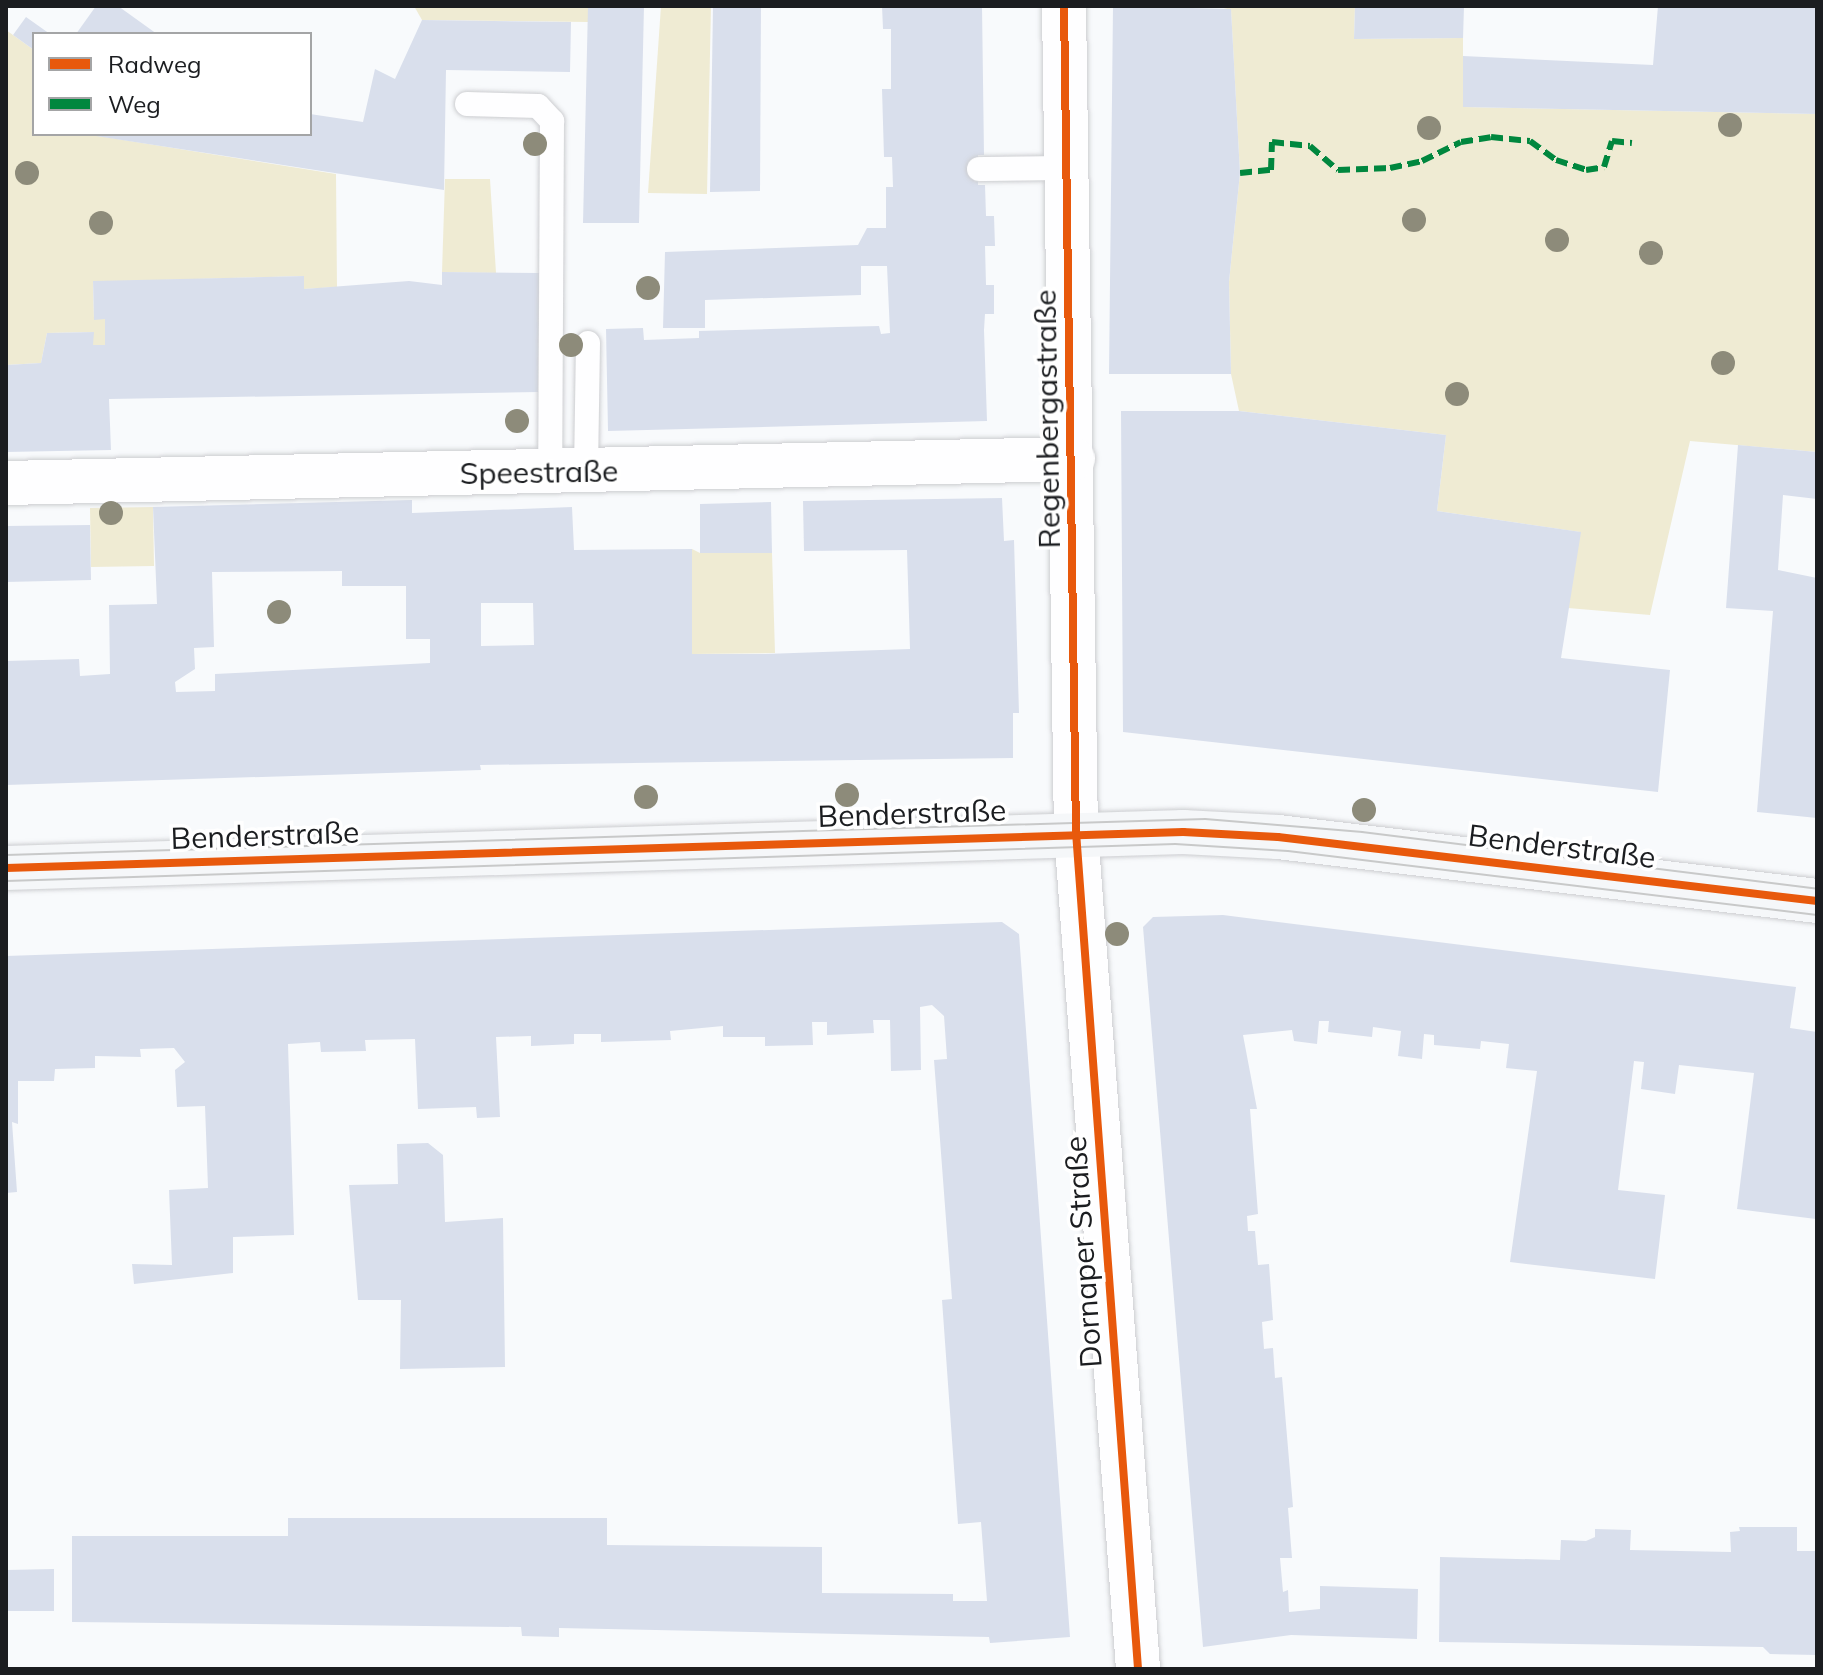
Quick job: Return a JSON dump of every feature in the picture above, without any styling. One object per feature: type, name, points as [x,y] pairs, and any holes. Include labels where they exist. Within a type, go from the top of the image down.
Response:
[{"type":"street","name":"Regenbergastraße","points":[[1064,6],[1073,459],[1076,832]]},
{"type":"street","name":"Speestraße","points":[[6,483],[1073,459]]},
{"type":"street","name":"Benderstraße","points":[[6,868],[1076,832],[1278,837],[1817,901]]},
{"type":"street","name":"Dornaper Straße","points":[[1076,832],[1138,1669]]},
{"type":"lane","points":[[467,104],[538,106],[552,121],[568,471]]},
{"type":"lane","points":[[979,169],[1067,168]]},
{"type":"lane","points":[[568,471],[588,343]]},
{"type":"shaded area","points":[[414,6],[588,6],[588,22],[422,20]]},
{"type":"shaded area","points":[[661,6],[711,6],[707,194],[648,193]]},
{"type":"shaded area","points":[[1216,6],[1355,6],[1354,39],[1463,38],[1463,107],[1817,114],[1817,452],[1690,441],[1650,615],[1568,608],[1580,532],[1437,511],[1446,435],[1239,411],[1231,374],[1229,282],[1240,173],[1231,10]]},
{"type":"shaded area","points":[[6,30],[32,49],[32,136],[98,136],[336,174],[337,287],[304,289],[303,276],[93,282],[94,319],[105,319],[105,345],[93,345],[93,332],[47,333],[41,363],[6,365]]},
{"type":"shaded area","points":[[445,179],[490,179],[496,273],[442,272]]},
{"type":"shaded area","points":[[153,507],[154,566],[91,567],[90,508]]},
{"type":"shaded area","points":[[692,549],[700,553],[772,553],[775,653],[692,654]]},
{"type":"building","points":[[96,6],[118,6],[154,32],[77,32]]},
{"type":"building","points":[[588,6],[644,6],[639,223],[583,223]]},
{"type":"building","points":[[713,6],[761,6],[760,191],[710,192]]},
{"type":"building","points":[[882,6],[982,6],[984,155],[978,155],[978,185],[985,185],[986,216],[994,216],[995,246],[985,246],[986,285],[994,285],[994,314],[985,314],[984,330],[987,421],[608,431],[606,329],[643,328],[644,340],[699,338],[699,331],[838,327],[879,326],[881,334],[890,333],[887,266],[861,266],[861,295],[705,300],[705,328],[663,328],[665,252],[858,245],[867,228],[886,228],[886,187],[893,187],[892,157],[884,157],[882,89],[891,89],[891,29],[883,29]]},
{"type":"building","points":[[1113,6],[1231,9],[1240,173],[1229,282],[1231,374],[1109,374]]},
{"type":"building","points":[[1355,6],[1464,6],[1463,38],[1354,39]]},
{"type":"building","points":[[1658,6],[1817,6],[1817,114],[1463,107],[1463,56],[1653,65]]},
{"type":"building","points":[[26,17],[47,32],[32,32],[32,49],[13,35]]},
{"type":"building","points":[[422,20],[571,22],[570,72],[446,70],[444,190],[96,136],[312,136],[312,114],[363,122],[375,69],[395,79]]},
{"type":"building","points":[[442,272],[539,273],[538,392],[109,399],[111,450],[6,452],[6,365],[41,363],[47,333],[94,332],[93,345],[105,345],[105,319],[94,320],[93,281],[304,276],[304,289],[409,281],[442,285]]},
{"type":"building","points":[[1121,411],[1239,411],[1446,435],[1437,511],[1581,532],[1561,658],[1670,670],[1658,792],[1123,732]]},
{"type":"building","points":[[1738,445],[1817,452],[1817,499],[1783,495],[1778,570],[1817,578],[1817,818],[1757,812],[1773,611],[1726,608]]},
{"type":"building","points":[[1002,498],[1004,541],[1014,540],[1019,713],[1013,713],[1013,758],[480,765],[481,770],[6,785],[6,661],[79,659],[80,676],[110,674],[109,605],[157,604],[153,507],[412,500],[412,513],[572,507],[574,550],[692,549],[692,654],[910,649],[907,550],[804,551],[803,501]],"holes":[[[342,571],[342,586],[406,586],[406,639],[430,639],[430,663],[215,674],[215,691],[176,692],[175,682],[195,669],[194,648],[214,647],[212,572]],[[481,603],[533,603],[534,645],[481,646]]]},
{"type":"building","points":[[771,502],[772,553],[700,553],[700,504]]},
{"type":"building","points":[[90,525],[91,580],[6,582],[6,526]]},
{"type":"building","points":[[1223,915],[1796,987],[1790,1028],[1817,1032],[1816,1219],[1737,1209],[1754,1073],[1679,1065],[1675,1094],[1641,1089],[1644,1062],[1634,1061],[1618,1190],[1665,1195],[1655,1279],[1510,1262],[1537,1071],[1506,1068],[1509,1044],[1481,1041],[1480,1049],[1434,1045],[1434,1035],[1424,1034],[1422,1059],[1398,1056],[1401,1031],[1373,1027],[1372,1037],[1328,1032],[1329,1021],[1319,1021],[1317,1044],[1294,1041],[1292,1030],[1243,1035],[1257,1109],[1250,1109],[1258,1214],[1247,1216],[1248,1231],[1255,1231],[1258,1265],[1269,1264],[1273,1320],[1262,1322],[1264,1349],[1273,1348],[1275,1378],[1282,1377],[1293,1507],[1288,1508],[1292,1558],[1280,1558],[1283,1592],[1288,1590],[1289,1612],[1320,1609],[1320,1586],[1418,1589],[1417,1639],[1291,1635],[1203,1647],[1143,927],[1153,917]]},
{"type":"building","points":[[1002,922],[1019,934],[1070,1637],[990,1643],[989,1637],[559,1628],[559,1637],[522,1636],[521,1627],[72,1622],[72,1536],[288,1536],[288,1518],[607,1518],[607,1545],[822,1547],[822,1593],[953,1594],[953,1601],[987,1601],[981,1522],[958,1524],[942,1300],[952,1299],[934,1060],[947,1059],[944,1016],[932,1005],[920,1007],[921,1070],[891,1071],[890,1020],[873,1020],[874,1033],[827,1035],[827,1022],[812,1022],[813,1045],[765,1046],[765,1037],[723,1037],[723,1026],[670,1031],[671,1040],[601,1042],[601,1034],[574,1034],[574,1044],[531,1046],[531,1036],[496,1037],[500,1117],[477,1118],[476,1107],[418,1109],[415,1039],[365,1040],[366,1051],[321,1052],[320,1042],[288,1044],[294,1235],[233,1237],[233,1273],[134,1284],[132,1264],[172,1265],[169,1190],[208,1188],[205,1106],[177,1107],[175,1070],[185,1062],[174,1048],[140,1049],[141,1057],[95,1056],[95,1068],[55,1069],[54,1081],[18,1081],[18,1124],[12,1122],[17,1192],[6,1193],[6,956]]},
{"type":"building","points":[[428,1143],[443,1155],[445,1222],[503,1218],[505,1367],[400,1369],[401,1300],[358,1300],[349,1185],[398,1184],[397,1144]]},
{"type":"building","points":[[1739,1527],[1797,1527],[1797,1551],[1817,1551],[1817,1655],[1770,1654],[1763,1647],[1439,1642],[1440,1557],[1560,1560],[1561,1540],[1586,1541],[1595,1537],[1595,1529],[1631,1530],[1630,1550],[1731,1552],[1730,1532],[1740,1531]]},
{"type":"building","points":[[54,1569],[54,1611],[6,1611],[6,1570]]},
{"type":"tram line","points":[[6,855],[1205,819],[1362,832],[1817,889]]},
{"type":"tram line","points":[[6,881],[1175,844],[1288,851],[1817,915]]},
{"type":"marked path","points":[[1240,173],[1271,170],[1272,142],[1310,146],[1338,170],[1390,168],[1422,161],[1461,142],[1491,137],[1530,141],[1556,160],[1586,170],[1604,167],[1612,141],[1632,143]]},
{"type":"cycle path","points":[[1064,6],[1076,832],[1138,1669]]},
{"type":"cycle path","points":[[6,868],[1183,832],[1278,837],[1817,901]]}]
